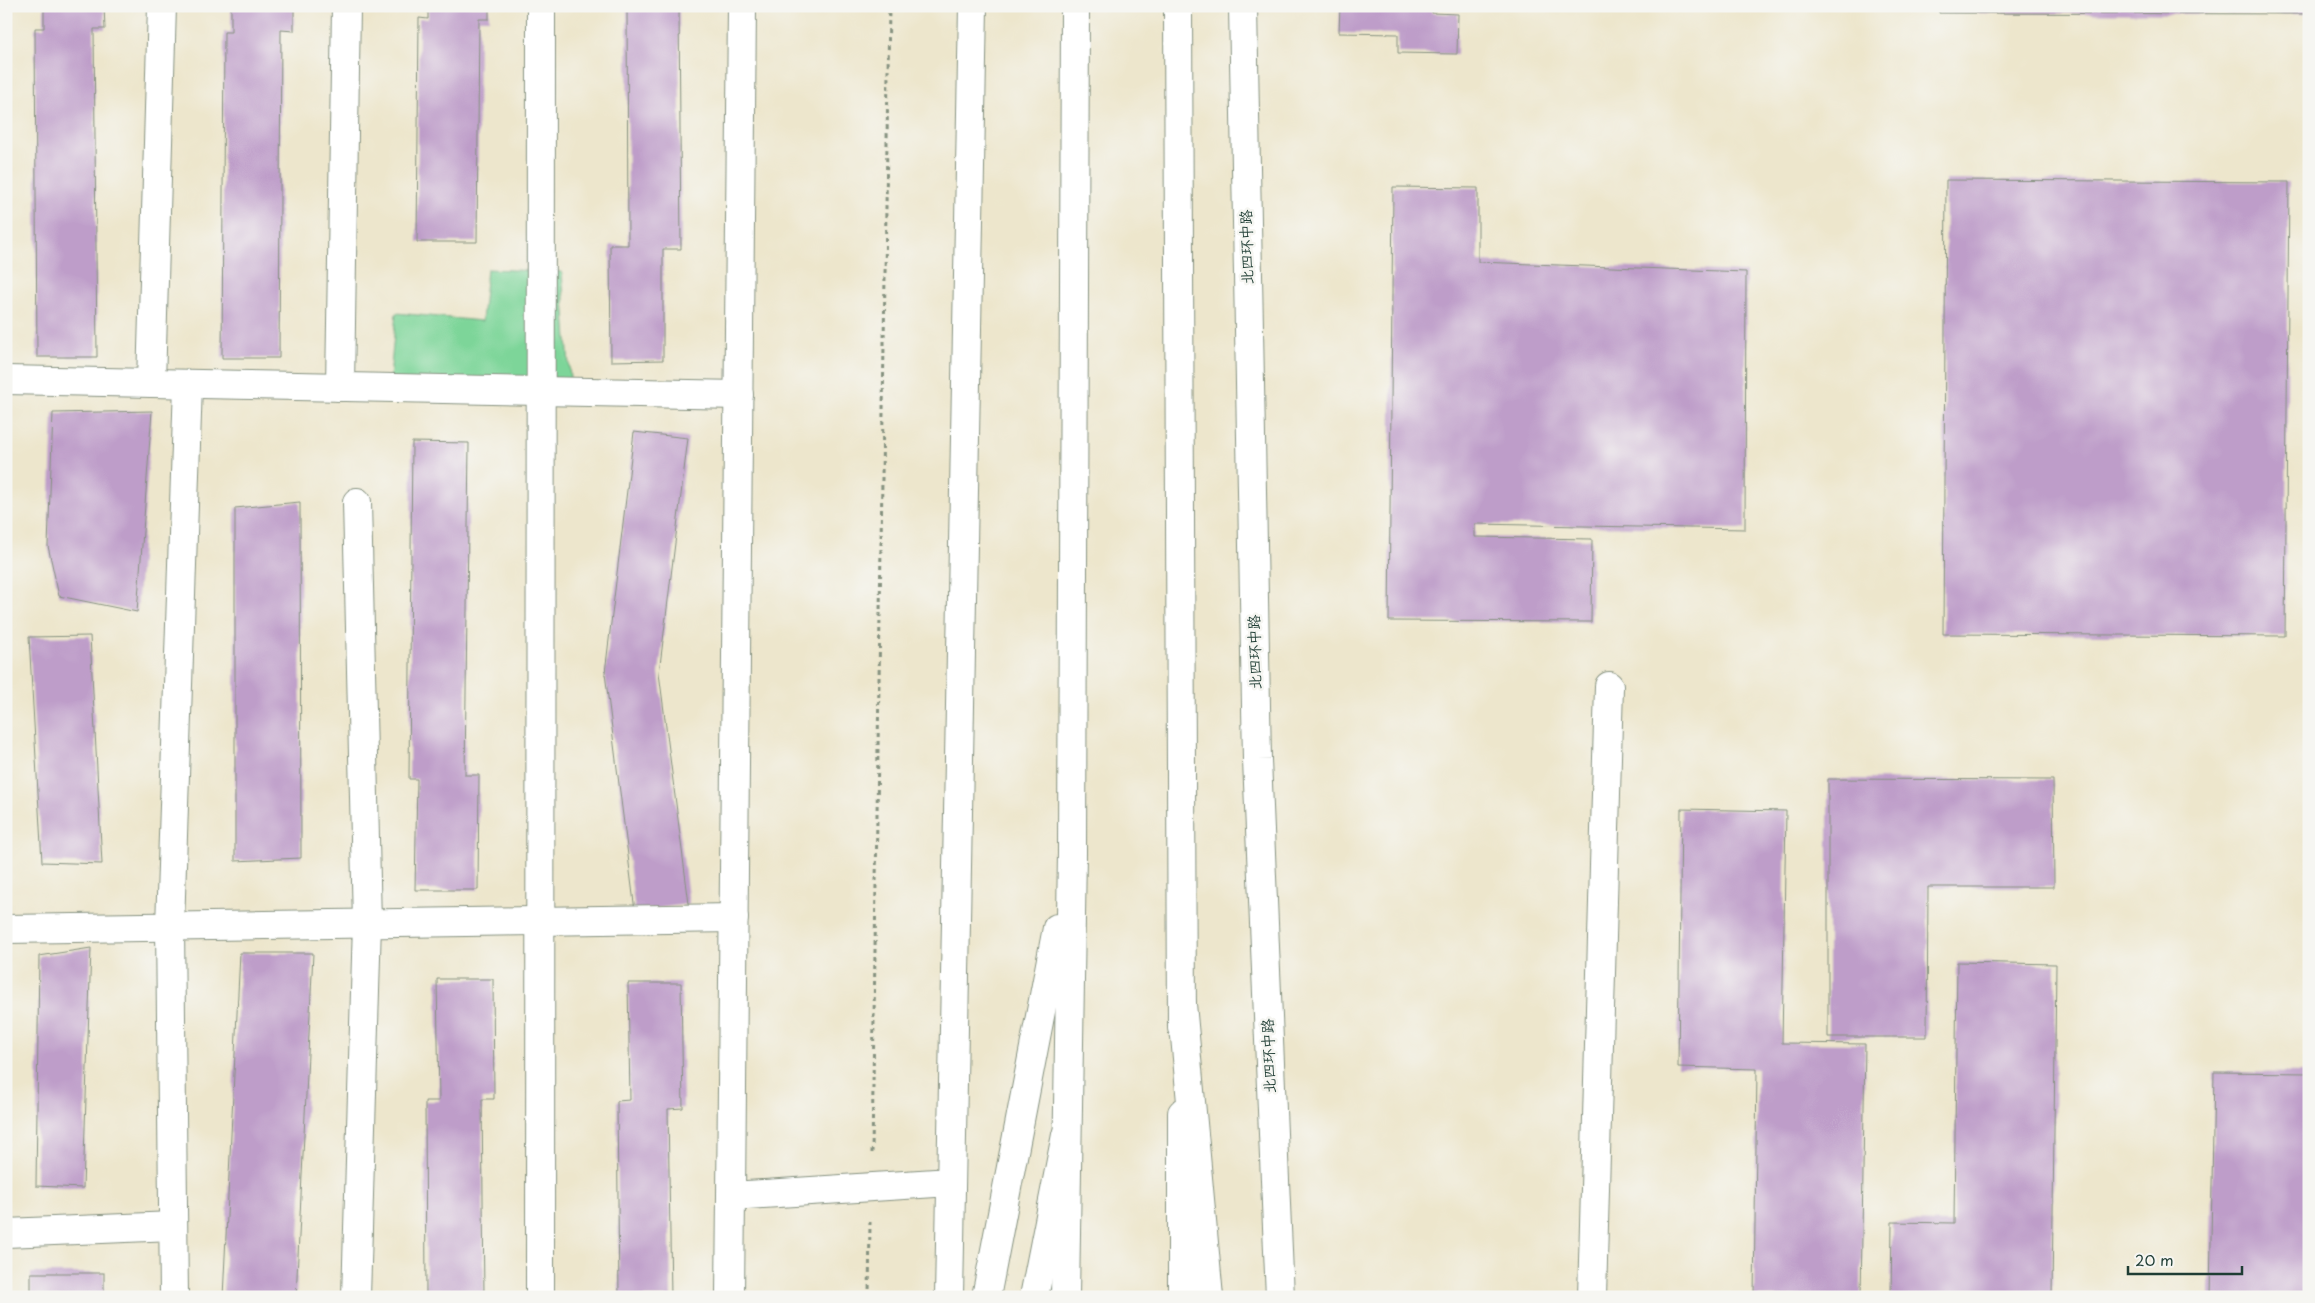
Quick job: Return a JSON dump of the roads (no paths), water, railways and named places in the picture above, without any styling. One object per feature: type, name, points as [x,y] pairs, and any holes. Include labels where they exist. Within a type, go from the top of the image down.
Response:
[{"type":"main road","points":[[151,384],[162,6]]},
{"type":"main road","points":[[340,387],[346,6]]},
{"type":"main road","points":[[540,1297],[541,6]]},
{"type":"main road","points":[[730,1297],[742,6]]},
{"type":"main road","points":[[949,1297],[974,6]]},
{"type":"main road","points":[[1065,1297],[1066,1135],[1072,853],[1075,6]]},
{"type":"main road","points":[[1178,6],[1182,1297]]},
{"type":"main road","name":"北四环中路","points":[[1243,6],[1257,760],[1280,1297]]},
{"type":"main road","points":[[6,380],[739,395]]},
{"type":"main road","points":[[174,1297],[170,926],[188,384]]},
{"type":"main road","points":[[356,1297],[367,924],[357,502]]},
{"type":"main road","points":[[1592,1297],[1609,686]]},
{"type":"main road","points":[[986,1297],[1072,853]]},
{"type":"main road","points":[[6,929],[734,918]]},
{"type":"main road","points":[[1182,1004],[1209,1297]]},
{"type":"main road","points":[[1034,1297],[1066,1135]]},
{"type":"main road","points":[[731,1196],[951,1182]]},
{"type":"main road","points":[[6,1233],[173,1226]]}]
